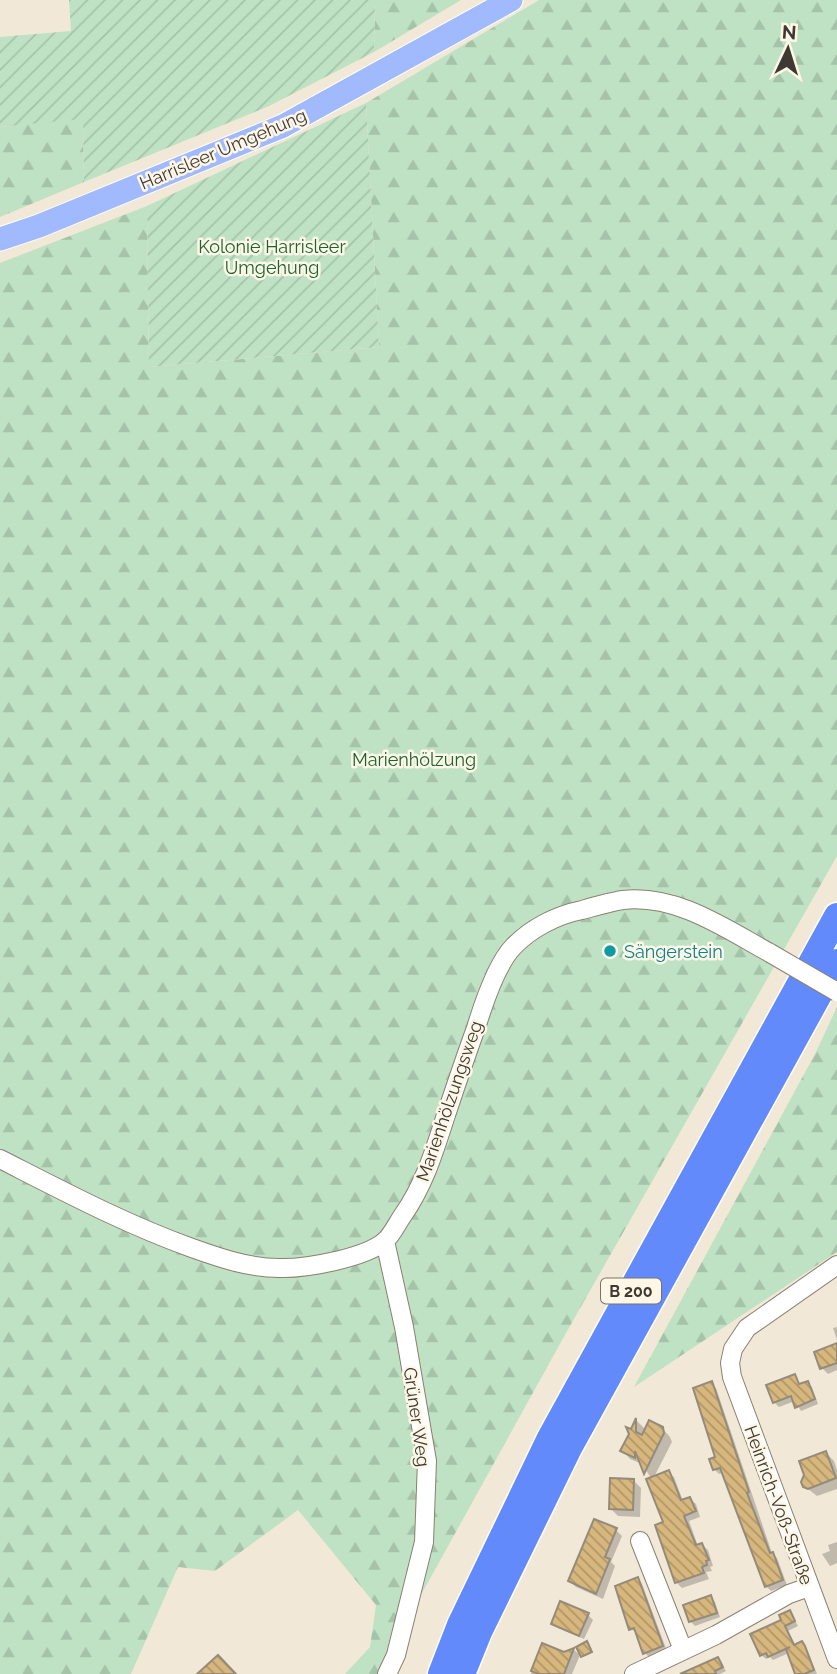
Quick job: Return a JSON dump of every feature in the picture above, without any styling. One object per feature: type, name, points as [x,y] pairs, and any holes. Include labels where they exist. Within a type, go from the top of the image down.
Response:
[{"type":"highway","name":"B 200","points":[[441,1674],[460,1625],[550,1438],[837,916]]},
{"type":"highway","name":"B 200","points":[[462,1674],[479,1632],[569,1448],[837,962]]},
{"type":"main road","name":"Harrisleer Umgehung","points":[[0,239],[39,226],[283,126],[510,0]]},
{"type":"street","name":"Marienhölzungsweg","points":[[385,1241],[427,1175],[486,995],[512,948],[535,929],[567,913],[625,900],[658,902],[688,910],[715,922],[837,992]]},
{"type":"street","points":[[0,1159],[98,1209],[165,1239],[221,1259],[251,1266],[305,1267],[333,1262],[385,1241]]},
{"type":"street","name":"Grüner Weg","points":[[385,1241],[404,1328],[427,1461],[424,1542],[396,1655],[387,1674]]},
{"type":"street","name":"Heinrich-Voß-Straße","points":[[837,1265],[747,1328],[733,1349],[730,1363],[732,1377],[837,1659]]},
{"type":"street","points":[[640,1541],[683,1650]]},
{"type":"street","points":[[634,1674],[716,1635],[789,1594],[809,1587]]},
{"type":"green space","points":[[69,0],[375,0],[374,52],[267,107],[84,182],[83,119],[0,127],[0,37],[71,31]]},
{"type":"green space","points":[[375,0],[461,0],[374,52]]},
{"type":"green space","name":"Marienhölzung","points":[[539,0],[837,0],[837,856],[566,1333],[380,1674],[345,1674],[370,1647],[376,1605],[298,1510],[215,1571],[178,1567],[131,1674],[0,1674],[0,263],[147,206],[149,367],[379,347],[366,103]]},
{"type":"green space","name":"Kolonie Harrisleer Umgehung","points":[[366,103],[379,347],[149,367],[147,206]]},
{"type":"green space","points":[[83,118],[84,182],[0,217],[0,127]]},
{"type":"green space","points":[[837,1007],[837,1252],[634,1387],[815,1054]]},
{"type":"building","points":[[837,1343],[837,1363],[820,1369],[814,1352]]},
{"type":"building","points":[[795,1374],[799,1384],[808,1381],[815,1399],[795,1408],[791,1396],[773,1403],[766,1385]]},
{"type":"building","points":[[712,1381],[749,1492],[747,1493],[783,1580],[765,1587],[720,1468],[713,1470],[709,1459],[715,1457],[693,1388]]},
{"type":"building","points":[[636,1418],[636,1432],[642,1435],[649,1420],[663,1427],[664,1433],[644,1474],[635,1451],[635,1458],[620,1451],[629,1434],[626,1427],[631,1429]]},
{"type":"building","points":[[826,1451],[836,1478],[808,1489],[803,1487],[801,1482],[804,1475],[799,1461]]},
{"type":"building","points":[[669,1470],[681,1500],[690,1497],[696,1511],[684,1516],[696,1545],[702,1543],[709,1560],[706,1561],[707,1565],[702,1567],[704,1573],[675,1583],[655,1525],[663,1522],[646,1479]]},
{"type":"building","points":[[610,1478],[634,1479],[633,1510],[609,1509]]},
{"type":"building","points":[[594,1519],[617,1528],[605,1557],[610,1559],[596,1594],[568,1581]]},
{"type":"building","points":[[638,1577],[663,1646],[643,1654],[634,1628],[629,1630],[615,1586]]},
{"type":"building","points":[[711,1595],[717,1613],[689,1622],[683,1605]]},
{"type":"building","points":[[560,1601],[589,1613],[579,1636],[551,1624]]},
{"type":"building","points":[[790,1610],[795,1621],[785,1626],[794,1645],[802,1641],[814,1670],[804,1674],[795,1674],[786,1649],[790,1647],[768,1657],[766,1653],[760,1656],[750,1634],[781,1620],[779,1615]]},
{"type":"building","points":[[587,1641],[592,1652],[581,1657],[576,1647]]},
{"type":"building","points":[[542,1643],[564,1652],[574,1648],[564,1674],[539,1674],[531,1671]]},
{"type":"building","points":[[218,1655],[236,1674],[197,1674]]},
{"type":"building","points":[[718,1657],[723,1667],[715,1671],[716,1674],[680,1674]]},
{"type":"place","name":"Sängerstein","points":[[610,951]]}]
